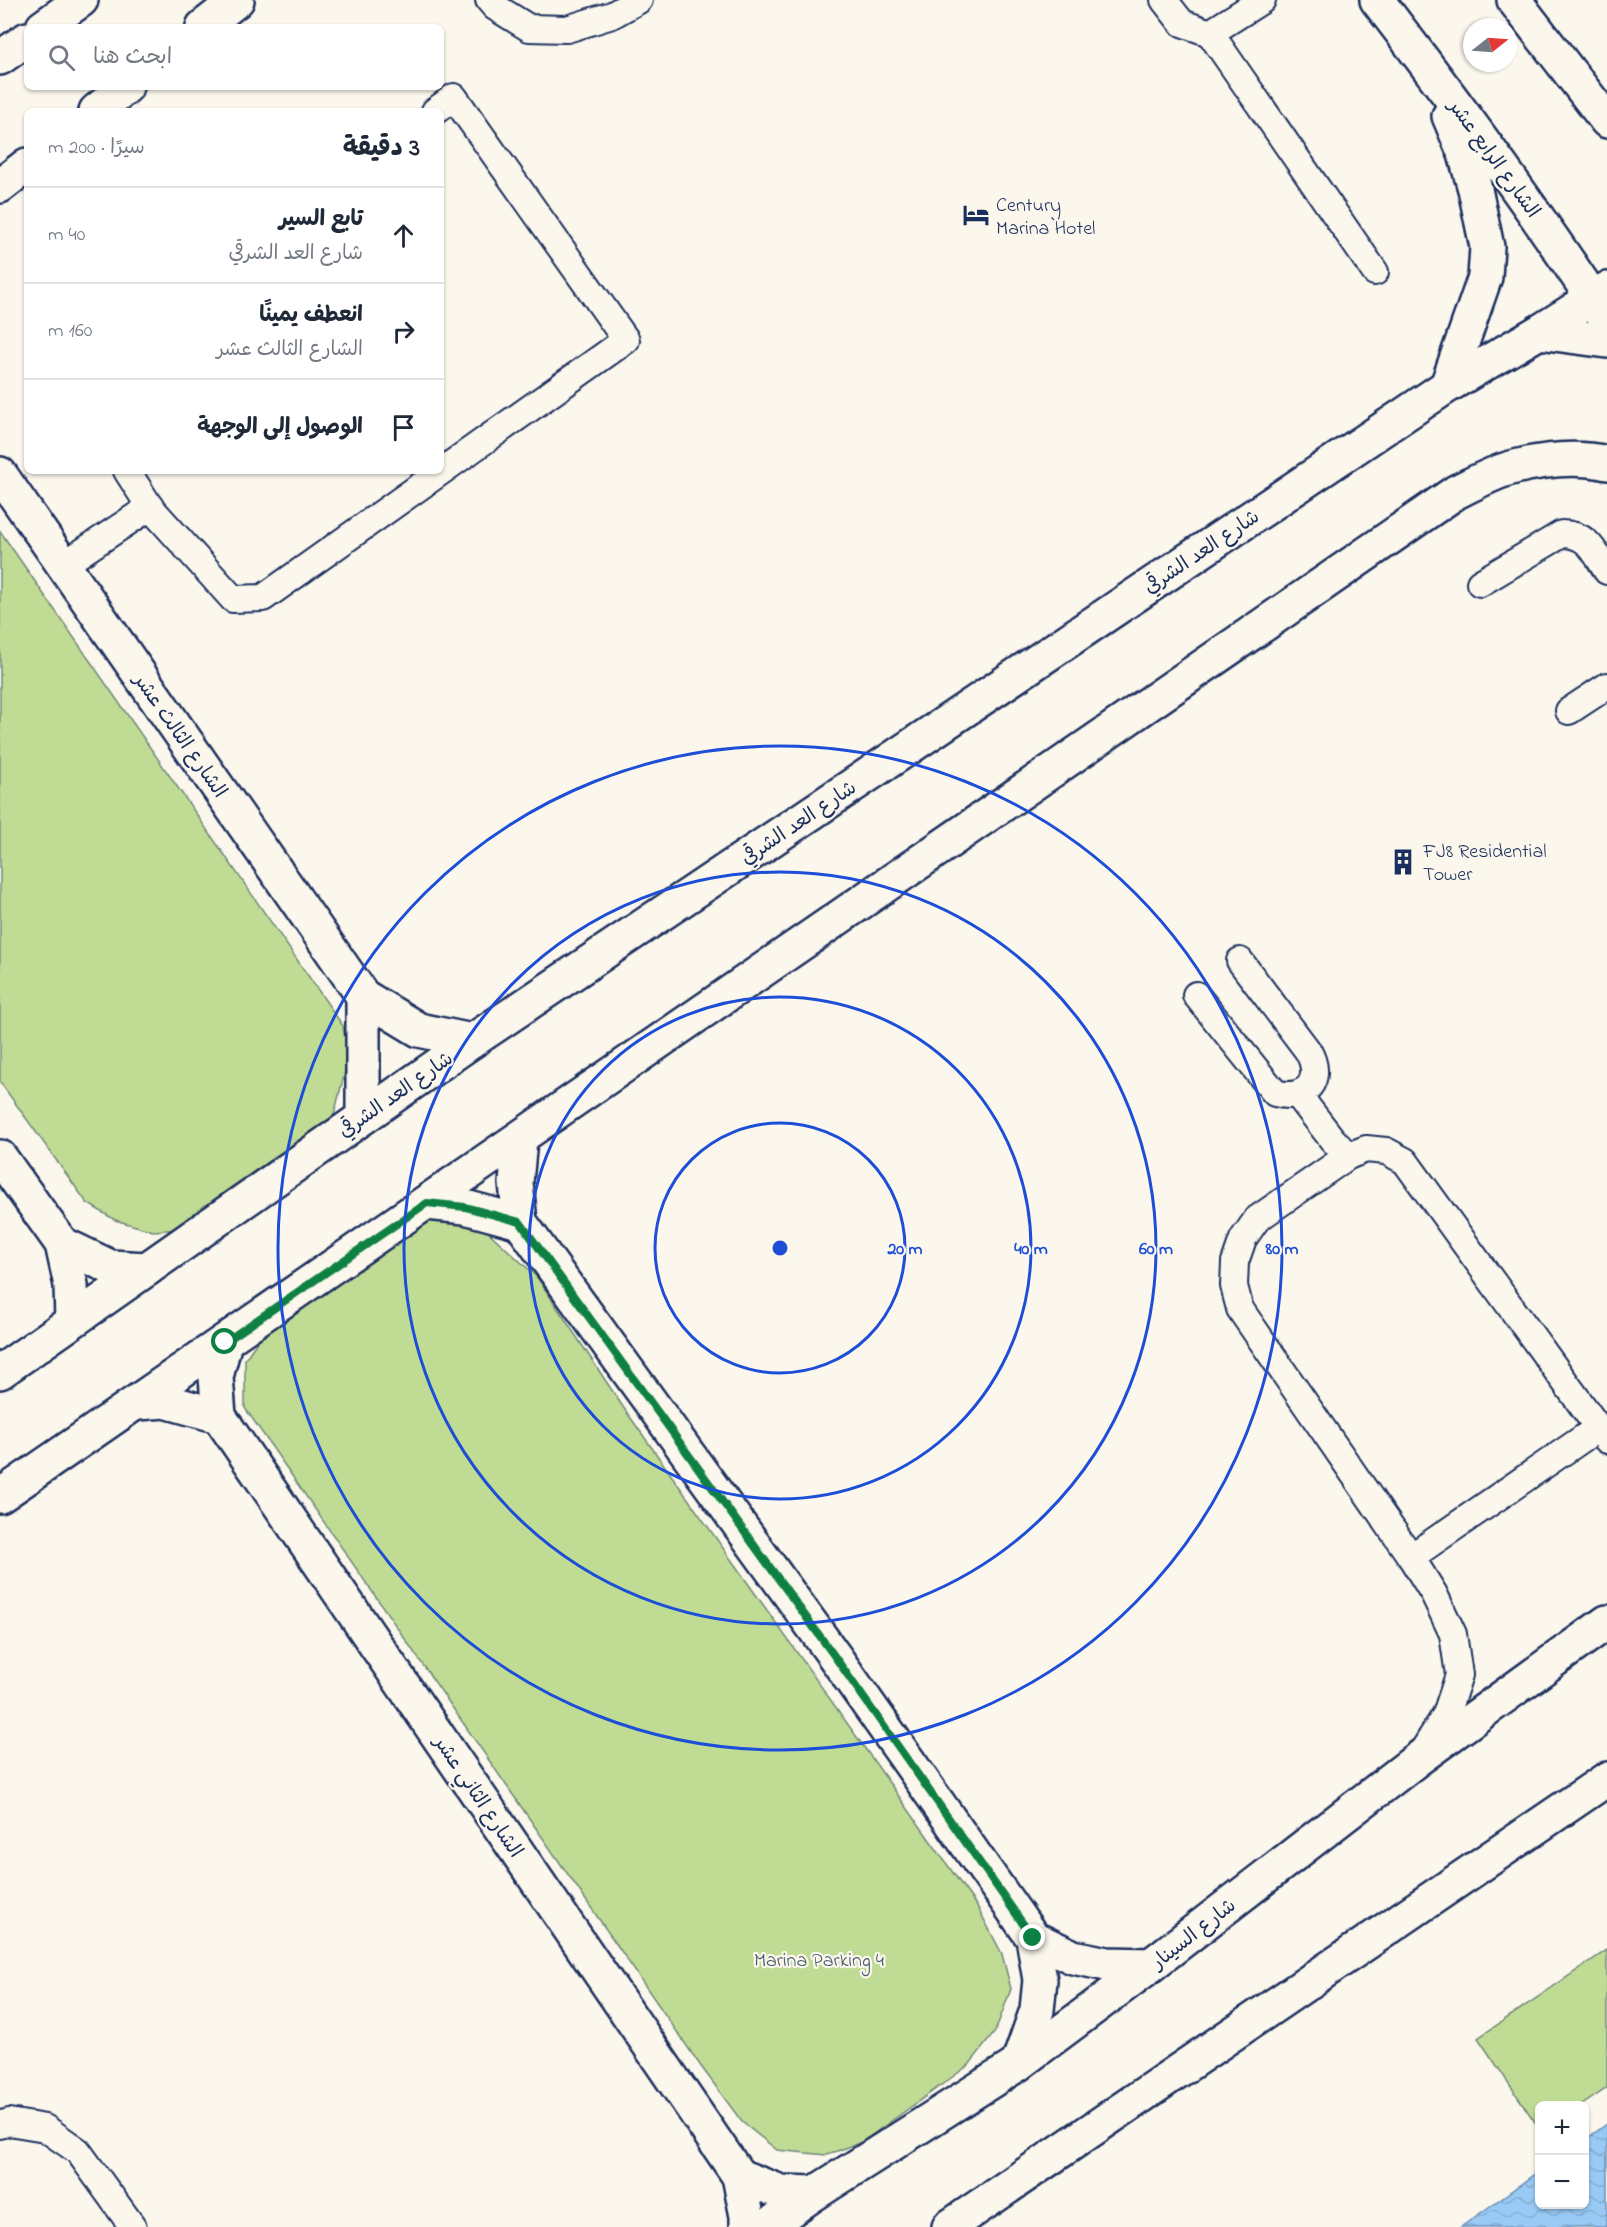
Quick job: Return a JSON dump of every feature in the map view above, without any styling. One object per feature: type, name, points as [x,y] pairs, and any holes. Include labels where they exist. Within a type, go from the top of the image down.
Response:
[{"type":"street","points":[[47,24],[81,0]]},
{"type":"street","points":[[207,24],[237,0]]},
{"type":"street","name":"الشارع الرابع عشر","points":[[1377,0],[1602,302]]},
{"type":"street","points":[[1514,0],[1607,121]]},
{"type":"street","points":[[0,58],[24,41]]},
{"type":"street","points":[[1425,62],[1465,154],[1476,189],[1487,247],[1485,277],[1447,386]]},
{"type":"street","points":[[1576,78],[1607,92]]},
{"type":"street","points":[[100,108],[122,90]]},
{"type":"street","points":[[0,186],[24,167]]},
{"type":"street","name":"شارع العد الشرقي","points":[[0,1372],[472,1041],[1447,386],[1539,332],[1602,302]]},
{"type":"street","points":[[1539,332],[1607,341]]},
{"type":"street","points":[[0,1496],[1456,492],[1509,468],[1558,460],[1589,459],[1607,463]]},
{"type":"street","name":"الشارع الثالث عشر","points":[[0,474],[363,996],[419,1030],[472,1041]]},
{"type":"street","points":[[363,996],[363,1118]]},
{"type":"street","points":[[520,1139],[516,1183],[520,1222],[835,1657],[1033,1938],[1040,1980],[1037,2010],[1018,2064]]},
{"type":"street","points":[[0,1157],[62,1245],[71,1284],[72,1321]]},
{"type":"street","points":[[427,1203],[465,1207],[520,1222]]},
{"type":"street","points":[[62,1245],[110,1267],[147,1269]]},
{"type":"street","name":"الشارع الثاني عشر","points":[[225,1342],[216,1377],[219,1416],[739,2176],[747,2227]]},
{"type":"street","points":[[138,1403],[165,1401],[219,1416]]},
{"type":"street","name":"شارع السينار","points":[[766,2227],[815,2193],[1018,2064],[1152,1965],[1419,1758],[1607,1622]]},
{"type":"street","points":[[949,2227],[1607,1779]]},
{"type":"street","points":[[1033,1938],[1072,1957],[1107,1964],[1152,1965]]},
{"type":"street","points":[[739,2176],[781,2192],[815,2193]]},
{"type":"lane","points":[[489,0],[495,7],[529,28],[567,29],[612,15],[639,0]]},
{"type":"lane","points":[[1164,0],[1182,23],[1210,33],[1375,272]]},
{"type":"lane","points":[[1210,33],[1262,0]]},
{"type":"lane","points":[[439,108],[454,98],[626,340],[444,469]]},
{"type":"lane","points":[[129,474],[150,507],[233,599],[263,598],[437,474]]},
{"type":"lane","points":[[63,565],[150,507]]},
{"type":"lane","points":[[1480,583],[1562,534],[1581,537],[1589,544],[1607,571]]},
{"type":"lane","points":[[1569,711],[1607,686]]},
{"type":"lane","points":[[1196,995],[1275,1093],[1287,1096],[1298,1095],[1309,1087],[1315,1076],[1315,1062],[1240,961]]},
{"type":"lane","points":[[1298,1095],[1348,1156]]},
{"type":"lane","points":[[1412,1557],[1602,1434],[1404,1161],[1386,1151],[1366,1149],[1348,1156],[1257,1219],[1243,1239],[1235,1262],[1233,1286],[1240,1309],[1412,1557],[1434,1594],[1453,1634],[1458,1675],[1446,1714],[1419,1758]]},
{"type":"lane","points":[[0,2125],[9,2122],[45,2128],[78,2151],[133,2227]]},
{"type":"green space","points":[[0,531],[343,1026],[348,1059],[334,1115],[294,1155],[180,1229],[153,1231],[115,1220],[87,1203],[0,1082]]},
{"type":"green space","name":"Marina Parking 4","points":[[438,1219],[484,1228],[537,1277],[623,1407],[978,1908],[1002,1954],[1011,1989],[995,2032],[969,2065],[862,2142],[826,2155],[777,2150],[742,2122],[700,2065],[245,1408],[245,1359],[271,1322],[411,1224]]},
{"type":"green space","points":[[1607,1950],[1607,2088],[1588,2101],[1535,2101],[1535,2122],[1478,2038]]},
{"type":"water","points":[[1607,2124],[1607,2227],[1461,2227],[1535,2174],[1535,2209],[1589,2209],[1589,2137]]},
{"type":"place","name":"Century Marina Hotel","points":[[976,215]]},
{"type":"place","name":"FJ8 Residential Tower","points":[[1403,862]]},
{"type":"route","points":[[225,1342],[427,1203],[465,1207],[520,1222],[835,1657],[1033,1938]]}]
